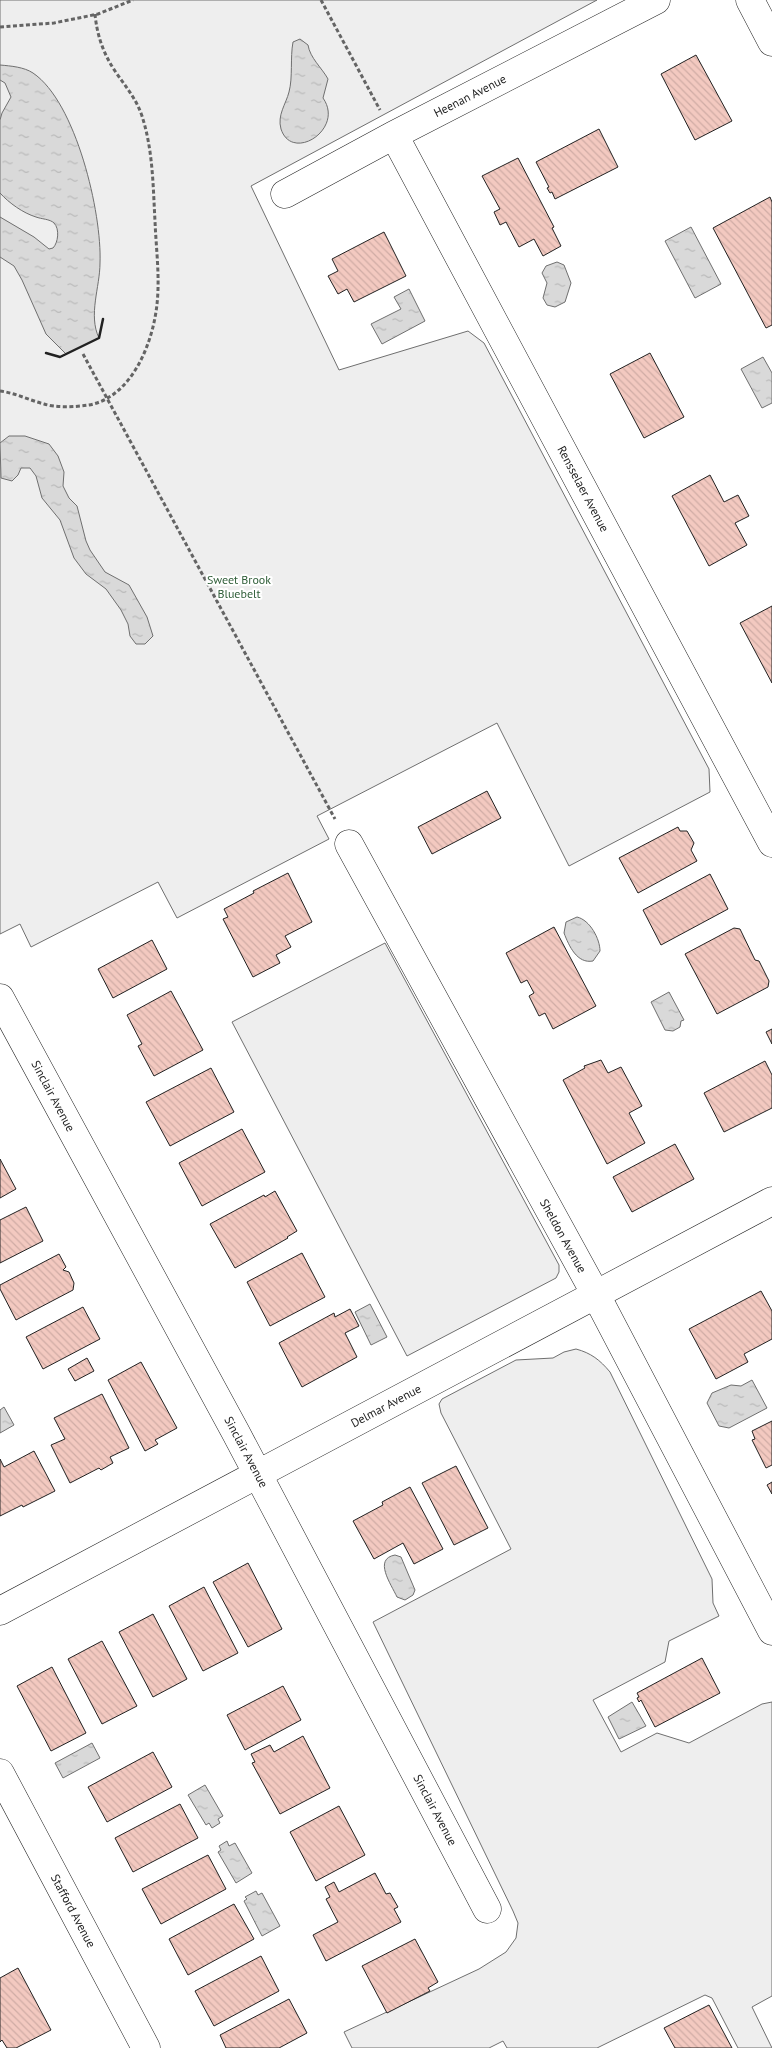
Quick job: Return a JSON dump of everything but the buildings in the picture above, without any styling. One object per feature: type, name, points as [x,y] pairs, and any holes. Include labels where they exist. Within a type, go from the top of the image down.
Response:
[{"type":"street","name":"Heenan Avenue","points":[[285,194],[394,135],[656,0]]},
{"type":"street","points":[[750,0],[772,42]]},
{"type":"street","name":"Rensselaer Avenue","points":[[394,135],[772,843]]},
{"type":"street","name":"Sheldon Avenue","points":[[349,844],[596,1295],[772,1631]]},
{"type":"street","name":"Sinclair Avenue","points":[[0,998],[258,1474],[487,1909]]},
{"type":"street","name":"Delmar Avenue","points":[[0,1611],[772,1201]]},
{"type":"street","name":"Stafford Avenue","points":[[0,1773],[146,2048]]},
{"type":"path","points":[[0,27],[54,23],[95,14],[133,0]]},
{"type":"path","points":[[321,0],[394,135]]},
{"type":"path","points":[[0,391],[46,405],[90,404],[107,398],[122,388],[133,373],[152,331],[157,304],[153,170],[142,116],[130,92],[115,71],[103,49],[97,35],[95,14]]},
{"type":"path","points":[[83,354],[349,844]]},
{"type":"green space","name":"Sweet Brook Bluebelt","points":[[0,0],[597,0],[251,186],[339,370],[468,331],[484,343],[709,769],[710,792],[569,866],[497,723],[317,816],[329,839],[177,918],[158,882],[31,947],[20,924],[0,934]]},
{"type":"green space","points":[[385,943],[559,1265],[559,1272],[556,1278],[407,1356],[232,1022]]},
{"type":"green space","points":[[576,1349],[595,1358],[610,1372],[712,1579],[713,1603],[719,1616],[669,1641],[665,1662],[593,1700],[621,1752],[657,1733],[689,1743],[762,1704],[772,1702],[772,1996],[752,2007],[772,2048],[738,2048],[712,1998],[705,1995],[597,2048],[507,2048],[503,2041],[489,2048],[352,2048],[344,2032],[479,1969],[506,1952],[516,1938],[518,1923],[513,1911],[373,1622],[511,1549],[441,1413],[439,1404],[442,1399],[516,1360],[553,1358],[564,1352]]},
{"type":"water","points":[[300,39],[308,45],[314,59],[328,79],[323,98],[328,110],[327,121],[314,138],[305,142],[295,143],[287,139],[281,129],[280,119],[290,86],[293,42]]},
{"type":"water","points":[[0,65],[26,69],[48,87],[62,108],[74,133],[91,189],[99,242],[100,272],[94,310],[99,338],[66,354],[46,334],[14,266],[0,257],[0,217],[34,237],[49,249],[55,246],[58,232],[52,222],[26,213],[0,193],[0,120],[11,97],[5,83],[0,80]]},
{"type":"water","points":[[691,227],[721,284],[695,298],[665,241]]},
{"type":"water","points":[[557,262],[564,265],[571,283],[565,302],[555,307],[547,305],[543,298],[547,283],[542,273],[546,266]]},
{"type":"water","points":[[409,289],[425,321],[382,344],[371,324],[401,309],[394,297]]},
{"type":"water","points":[[763,357],[772,373],[772,403],[762,408],[741,369]]},
{"type":"water","points":[[9,436],[25,436],[49,444],[58,456],[64,472],[63,486],[69,498],[77,506],[90,550],[105,572],[129,585],[147,617],[153,636],[145,644],[136,644],[130,636],[128,624],[121,610],[106,589],[86,574],[74,558],[60,520],[42,498],[36,476],[30,468],[21,468],[18,475],[12,481],[1,478],[0,443]]},
{"type":"water","points":[[577,917],[590,926],[600,946],[600,951],[593,961],[582,960],[578,957],[571,948],[564,933],[566,922]]},
{"type":"water","points":[[669,992],[684,1020],[681,1021],[680,1027],[673,1031],[665,1030],[651,1002]]},
{"type":"water","points":[[370,1304],[387,1337],[371,1345],[355,1312]]},
{"type":"water","points":[[752,1380],[767,1408],[729,1428],[719,1426],[707,1403],[712,1393],[731,1385],[741,1386]]},
{"type":"water","points":[[4,1407],[14,1425],[0,1433],[0,1410]]},
{"type":"water","points":[[395,1555],[401,1557],[415,1590],[413,1595],[405,1600],[397,1597],[384,1567],[385,1561]]},
{"type":"water","points":[[632,1702],[646,1726],[619,1739],[608,1717]]},
{"type":"water","points":[[92,1743],[100,1758],[63,1778],[55,1763]]},
{"type":"water","points":[[205,1785],[223,1816],[218,1819],[220,1823],[212,1828],[209,1823],[206,1825],[188,1795]]},
{"type":"water","points":[[227,1841],[229,1846],[235,1843],[252,1873],[236,1883],[218,1852],[221,1850],[219,1846]]},
{"type":"water","points":[[256,1891],[258,1895],[262,1893],[280,1926],[262,1936],[244,1901],[247,1899],[245,1897]]},
{"type":"wall","points":[[46,353],[60,357],[99,338],[103,319]]}]
